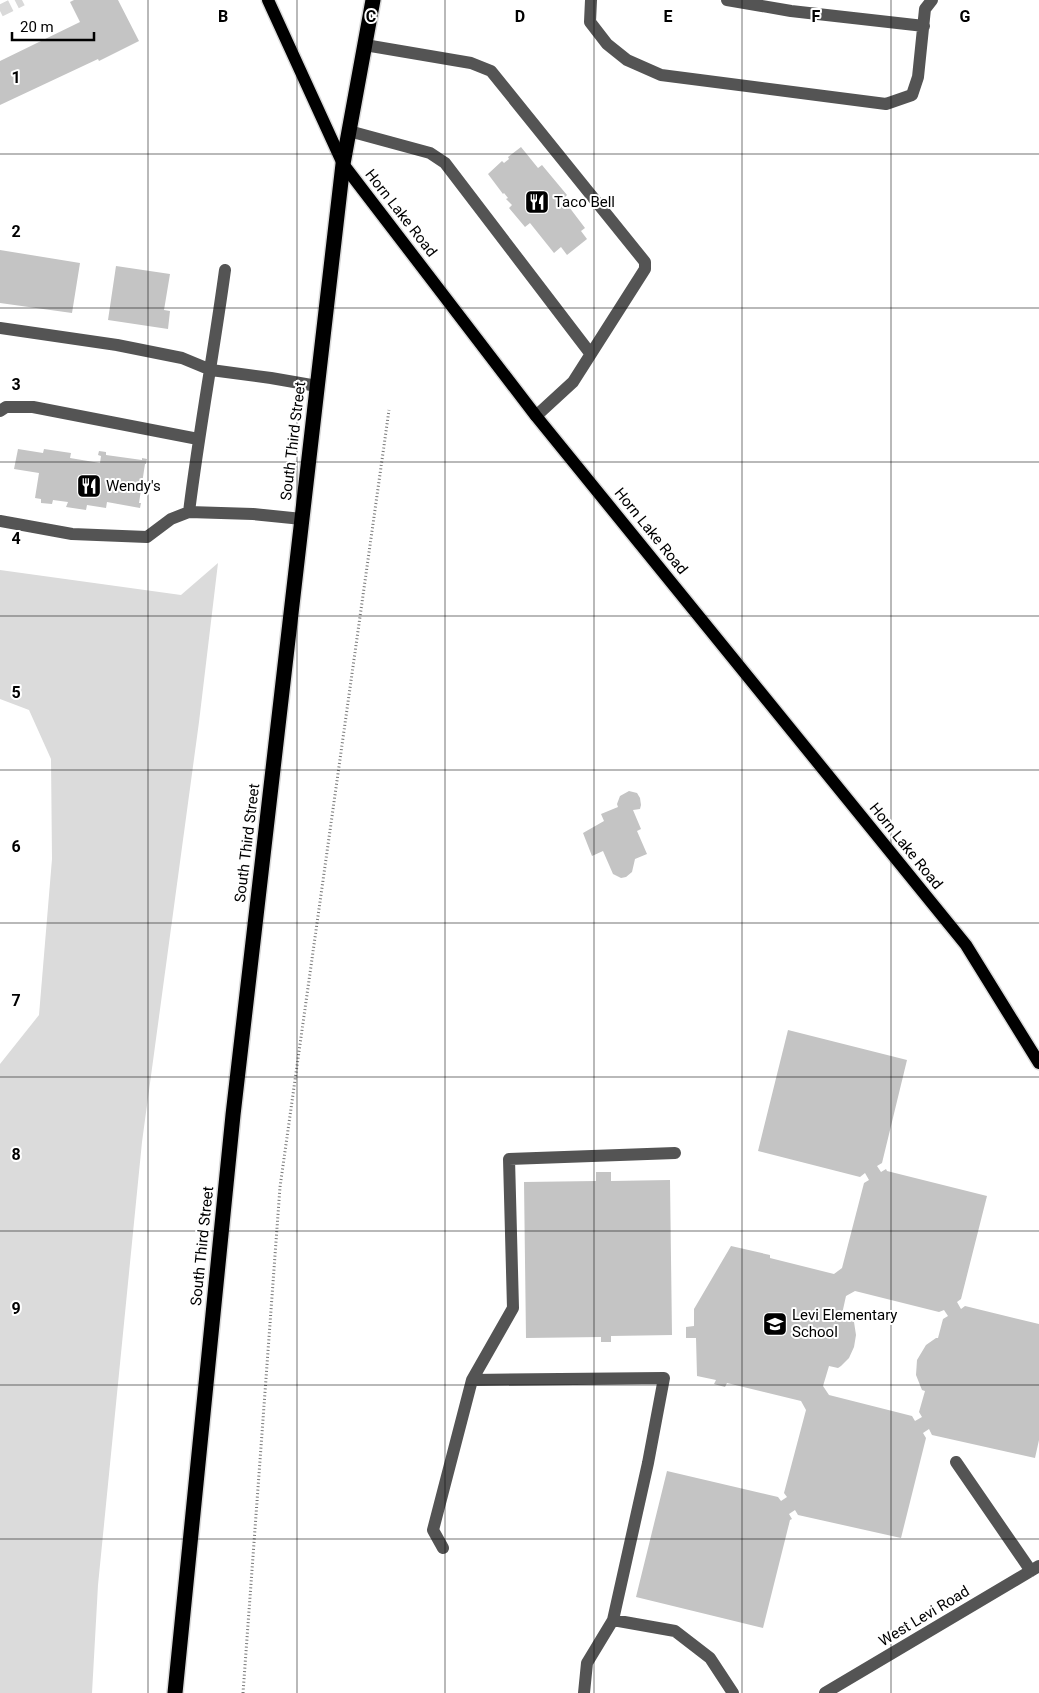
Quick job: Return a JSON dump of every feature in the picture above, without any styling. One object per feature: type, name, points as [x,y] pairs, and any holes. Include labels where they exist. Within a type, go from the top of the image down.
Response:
[{"type":"highway","name":"South Third Street","points":[[175,1693],[233,1115],[317,386],[343,164],[373,0]]},
{"type":"main road","name":"Horn Lake Road","points":[[268,0],[343,164],[536,416],[966,945],[1039,1063]]},
{"type":"street","points":[[591,0],[590,22],[607,44],[627,60],[661,75],[886,104],[912,95],[918,77],[925,9],[932,0]]},
{"type":"street","points":[[727,0],[791,11],[924,26]]},
{"type":"street","points":[[365,44],[470,63],[491,71],[645,262],[645,269],[573,382],[536,416]]},
{"type":"street","points":[[349,131],[430,153],[446,163],[590,353]]},
{"type":"street","points":[[189,512],[198,440],[212,370],[225,270]]},
{"type":"street","points":[[0,328],[118,345],[182,358],[212,370],[317,386]]},
{"type":"street","points":[[0,411],[6,407],[33,408],[198,440]]},
{"type":"street","points":[[0,521],[72,534],[147,537],[172,519],[189,512],[253,514],[302,519]]},
{"type":"street","points":[[443,1548],[433,1530],[472,1380],[513,1308],[509,1158],[675,1153]]},
{"type":"street","points":[[472,1380],[664,1378],[648,1463],[613,1620],[588,1663],[584,1693]]},
{"type":"street","points":[[956,1462],[1035,1569]]},
{"type":"street","name":"West Levi Road","points":[[825,1693],[1035,1569]]},
{"type":"street","points":[[613,1620],[675,1630],[710,1658],[733,1693]]},
{"type":"path","points":[[243,1693],[280,1187],[390,410]]},
{"type":"shaded area","points":[[218,563],[199,722],[142,1142],[98,1585],[92,1693],[0,1693],[0,1064],[39,1015],[52,859],[51,759],[29,710],[0,699],[0,570],[181,595]]},
{"type":"building","points":[[74,0],[118,0],[139,41],[0,105],[0,61],[80,22],[70,2]]},
{"type":"building","name":"Taco Bell","points":[[521,147],[538,168],[542,165],[567,195],[563,199],[585,228],[581,231],[587,239],[567,255],[561,247],[554,253],[530,223],[525,227],[509,208],[512,205],[506,199],[508,198],[488,174],[502,161],[504,163],[509,159],[508,157]]},
{"type":"building","points":[[0,250],[80,263],[72,313],[0,303]]},
{"type":"building","points":[[116,266],[170,274],[164,310],[170,311],[168,329],[108,320]]},
{"type":"building","name":"Wendy's","points":[[18,449],[43,453],[44,449],[71,453],[70,458],[100,463],[101,456],[98,455],[99,451],[106,452],[106,455],[147,459],[139,503],[141,503],[140,508],[107,502],[106,508],[87,505],[86,510],[66,507],[68,502],[53,500],[52,504],[41,503],[41,499],[35,498],[39,473],[14,469]]},
{"type":"building","points":[[629,791],[637,793],[640,798],[640,809],[633,810],[641,829],[637,831],[647,854],[635,859],[632,872],[626,877],[621,878],[613,874],[603,851],[592,856],[583,833],[604,821],[601,814],[618,807],[617,804],[620,796]]},
{"type":"building","points":[[788,1030],[907,1060],[882,1163],[877,1166],[881,1172],[886,1169],[887,1171],[987,1196],[961,1299],[957,1302],[961,1309],[965,1306],[1039,1324],[1039,1440],[1035,1458],[932,1435],[929,1429],[923,1433],[926,1438],[901,1538],[798,1515],[795,1510],[789,1514],[792,1519],[790,1520],[763,1628],[636,1597],[667,1471],[778,1497],[781,1501],[787,1497],[784,1493],[806,1410],[801,1401],[727,1383],[725,1387],[714,1384],[716,1380],[697,1376],[696,1338],[686,1338],[686,1327],[694,1326],[694,1309],[731,1246],[770,1255],[770,1258],[834,1274],[842,1268],[864,1183],[869,1180],[865,1173],[860,1177],[758,1151]],"holes":[[[855,1291],[939,1312],[944,1310],[948,1316],[943,1319],[938,1338],[926,1345],[917,1360],[916,1375],[922,1390],[925,1391],[919,1412],[922,1417],[915,1421],[912,1416],[829,1395],[823,1386],[829,1366],[838,1368],[841,1366],[849,1358],[854,1347],[856,1335],[854,1322],[851,1316],[842,1314],[846,1296]]]},
{"type":"building","points":[[596,1172],[611,1172],[611,1181],[670,1180],[672,1335],[611,1336],[611,1342],[601,1342],[601,1337],[526,1338],[524,1182],[596,1181]]},
{"type":"tunnel","points":[[0,11],[22,0]]},
{"type":"place","name":"Taco Bell","points":[[537,202]]},
{"type":"place","name":"Wendy's","points":[[89,486]]},
{"type":"place","name":"Levi Elementary School","points":[[775,1324]]}]
